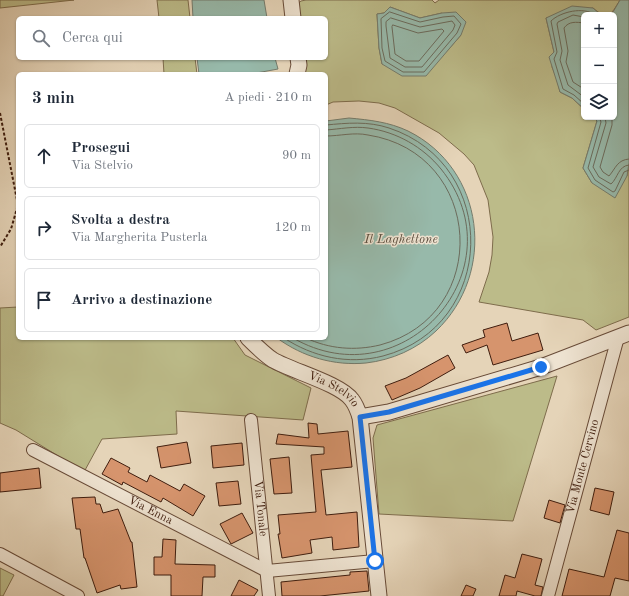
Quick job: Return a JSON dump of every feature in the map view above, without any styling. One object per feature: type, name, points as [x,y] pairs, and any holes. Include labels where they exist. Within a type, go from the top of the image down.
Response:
[{"type":"street","points":[[291,0],[293,16]]},
{"type":"street","points":[[296,72],[298,60]]},
{"type":"street","points":[[360,417],[389,412],[541,367],[623,335]]},
{"type":"street","name":"Via Monte Cervino","points":[[548,596],[623,335]]},
{"type":"street","name":"Via Stelvio","points":[[250,340],[273,360],[338,388],[352,399],[360,417],[379,596]]},
{"type":"street","name":"Via Tonale","points":[[251,420],[269,596]]},
{"type":"street","name":"Via Enna","points":[[33,450],[267,571]]},
{"type":"street","points":[[0,554],[77,596]]},
{"type":"street","points":[[267,571],[375,561]]},
{"type":"path","points":[[0,113],[16,195]]},
{"type":"path","points":[[0,247],[11,230],[16,212]]},
{"type":"shaded area","points":[[0,0],[74,0],[0,8]]},
{"type":"shaded area","points":[[157,0],[188,0],[190,16],[159,16]]},
{"type":"shaded area","points":[[306,0],[432,0],[435,3],[439,0],[620,0],[612,12],[598,12],[593,8],[546,18],[554,52],[552,67],[560,92],[572,98],[581,106],[581,120],[597,121],[583,168],[592,183],[627,176],[629,163],[629,317],[596,330],[583,320],[479,302],[489,272],[493,237],[488,200],[474,165],[464,154],[439,133],[395,108],[379,103],[359,101],[333,102],[328,104],[328,72],[303,72],[301,60],[328,60],[328,16],[296,16],[295,6],[301,1]],"holes":[[[390,7],[420,18],[442,13],[461,35],[447,51],[382,64],[379,48],[377,14],[384,13]]]},
{"type":"shaded area","points":[[163,60],[195,60],[197,72],[164,72]]},
{"type":"shaded area","points":[[16,307],[16,340],[234,340],[245,355],[311,388],[303,420],[176,411],[177,434],[102,439],[84,472],[16,430],[0,423],[0,308]]},
{"type":"shaded area","points":[[557,376],[513,521],[379,514],[373,438],[377,425]]},
{"type":"shaded area","points":[[0,568],[14,575],[3,596],[0,596]]},
{"type":"water","points":[[192,0],[264,0],[267,16],[193,16]]},
{"type":"water","points":[[620,0],[629,0],[629,163],[627,176],[615,198],[592,183],[583,168],[597,121],[596,120],[617,120],[617,12],[613,12]]},
{"type":"water","points":[[572,6],[593,8],[598,12],[581,12],[581,106],[572,98],[560,92],[549,57],[554,52],[546,18]]},
{"type":"water","points":[[390,7],[420,18],[442,13],[456,12],[466,22],[461,35],[426,76],[402,76],[382,64],[379,48],[377,14],[384,13]]},
{"type":"water","points":[[197,60],[276,60],[278,69],[262,72],[199,72]]},
{"type":"water","name":"Il Laghettone","points":[[349,118],[394,125],[408,131],[434,148],[453,170],[467,196],[474,224],[474,252],[468,281],[455,307],[436,331],[421,343],[404,353],[376,362],[354,364],[319,359],[297,350],[280,340],[328,340],[328,121]]},
{"type":"building","points":[[507,323],[512,341],[538,333],[543,350],[493,365],[487,345],[466,353],[462,345],[485,337],[483,330]]},
{"type":"building","points":[[448,355],[455,368],[420,388],[392,400],[385,386],[406,378]]},
{"type":"building","points":[[308,423],[317,424],[318,434],[348,431],[352,467],[321,470],[326,515],[357,512],[359,547],[333,550],[332,537],[310,540],[312,553],[282,558],[278,534],[280,534],[278,515],[316,512],[311,455],[324,454],[324,447],[276,444],[278,434],[309,438]]},
{"type":"building","points":[[187,442],[191,463],[161,468],[157,447]]},
{"type":"building","points":[[242,443],[244,465],[213,468],[211,446]]},
{"type":"building","points":[[289,457],[292,493],[274,494],[270,459]]},
{"type":"building","points":[[111,458],[130,468],[128,472],[147,482],[150,475],[180,491],[184,484],[205,496],[193,516],[163,498],[161,502],[123,482],[122,485],[102,474]]},
{"type":"building","points":[[39,468],[41,488],[0,492],[0,473]]},
{"type":"building","points":[[238,481],[241,504],[219,506],[216,483]]},
{"type":"building","points":[[595,488],[614,492],[609,515],[590,510]]},
{"type":"building","points":[[95,497],[96,504],[100,504],[103,513],[118,509],[132,542],[137,587],[121,589],[120,585],[97,593],[84,558],[80,529],[76,529],[72,498]]},
{"type":"building","points":[[549,500],[565,505],[560,523],[544,518]]},
{"type":"building","points":[[242,513],[253,533],[231,544],[220,524]]},
{"type":"building","points":[[617,530],[629,533],[629,581],[615,578],[610,596],[562,596],[569,569],[604,577]]},
{"type":"building","points":[[163,539],[176,540],[175,564],[215,565],[215,577],[203,577],[202,596],[171,596],[171,575],[154,575],[154,557],[162,557]]},
{"type":"building","points":[[522,554],[542,559],[535,585],[543,587],[541,596],[535,596],[517,591],[516,596],[499,596],[505,575],[515,578]]},
{"type":"building","points":[[367,571],[369,591],[320,596],[282,596],[281,582],[350,575],[350,572]]},
{"type":"building","points":[[239,580],[258,590],[254,596],[231,596]]},
{"type":"building","points":[[466,585],[476,589],[473,596],[461,596]]},
{"type":"route","points":[[375,561],[360,417],[389,412],[541,367]]}]
